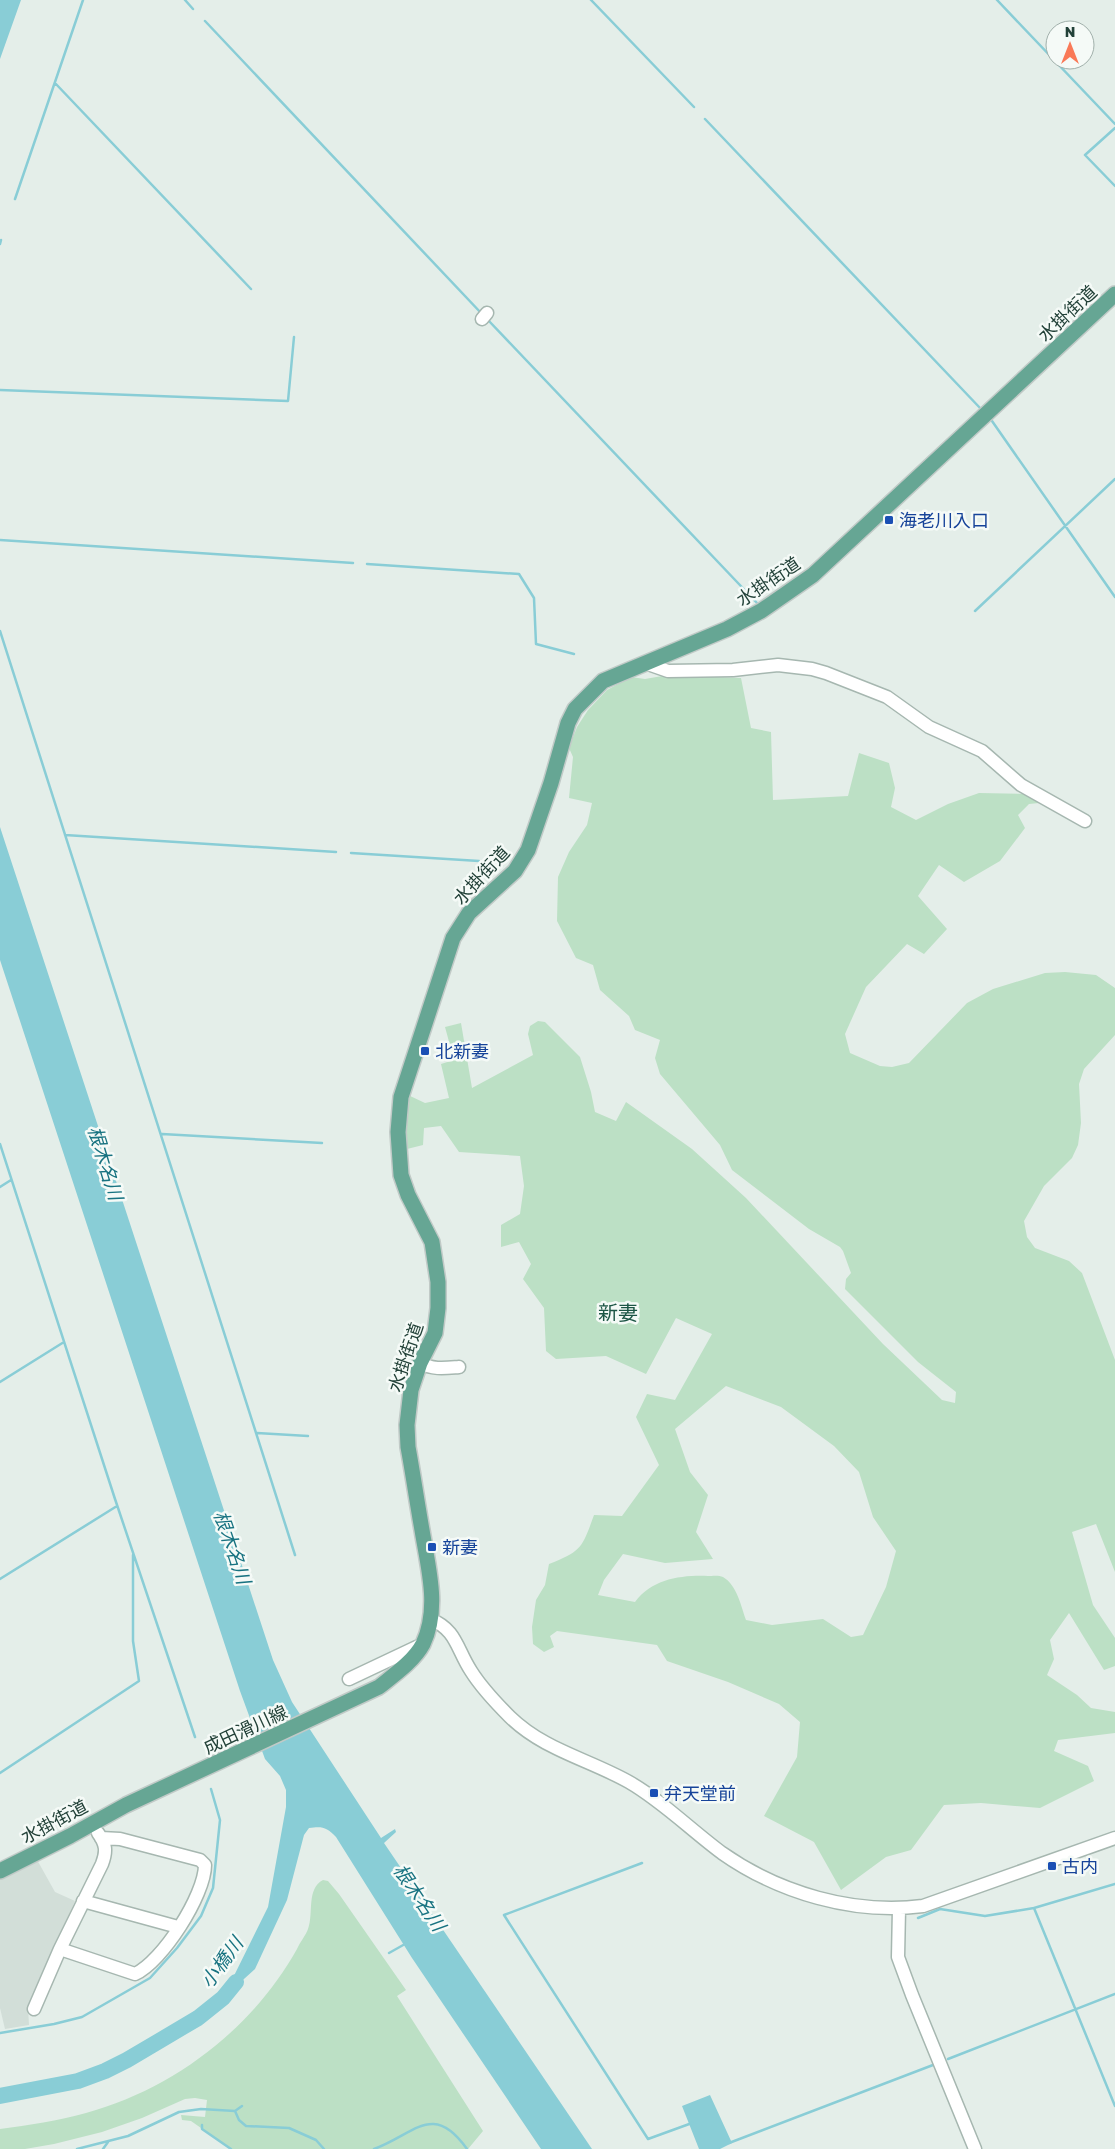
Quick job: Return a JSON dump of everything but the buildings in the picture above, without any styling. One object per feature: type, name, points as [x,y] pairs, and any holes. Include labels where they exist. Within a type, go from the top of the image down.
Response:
[{"type":"main road","name":"水掛街道","points":[[379,1687],[407,1664],[423,1644],[430,1619],[432,1590],[408,1447],[407,1425],[411,1390],[420,1364],[435,1333],[438,1308],[438,1282],[432,1242],[408,1195],[401,1174],[398,1132],[401,1096],[453,938],[470,913],[515,871],[528,850],[551,783],[568,723],[575,709],[603,681],[727,630],[761,611],[813,575],[1115,294]]},
{"type":"main road","name":"成田滑川線","points":[[126,1805],[379,1687]]},
{"type":"main road","name":"水掛街道","points":[[0,1871],[126,1805]]},
{"type":"street","points":[[645,663],[668,671],[732,670],[778,665],[812,669],[826,673],[886,698],[929,727],[982,751],[1021,785],[1084,822]]},
{"type":"street","points":[[420,1364],[428,1368],[437,1369],[459,1367]]},
{"type":"street","points":[[430,1619],[446,1626],[480,1684],[510,1716],[536,1738],[560,1752],[630,1782],[723,1854],[774,1883],[813,1896],[867,1908],[899,1910],[923,1906],[1115,1838]]},
{"type":"street","points":[[349,1679],[423,1644]]},
{"type":"street","points":[[34,2009],[105,1856],[105,1844],[92,1823]]},
{"type":"street","points":[[60,1950],[135,1974],[152,1962],[186,1918],[201,1888],[205,1874],[204,1862],[120,1839],[101,1838]]},
{"type":"street","points":[[83,1901],[178,1927]]},
{"type":"street","points":[[899,1910],[898,1957],[975,2149]]},
{"type":"shaded area","points":[[36,1858],[55,1892],[75,1901],[28,2008],[29,2025],[5,2029],[0,2008],[0,1876]]},
{"type":"green space","points":[[668,675],[741,678],[751,728],[771,732],[773,800],[848,796],[859,753],[889,763],[895,788],[891,807],[916,820],[948,804],[979,793],[1030,794],[1039,803],[1029,804],[1018,815],[1025,828],[1000,861],[964,882],[939,865],[918,896],[947,929],[924,954],[907,944],[866,987],[845,1034],[850,1053],[880,1066],[892,1067],[909,1063],[967,1003],[993,989],[1045,973],[1065,972],[1096,975],[1115,988],[1115,1035],[1084,1069],[1079,1084],[1081,1123],[1078,1145],[1072,1158],[1044,1186],[1024,1221],[1027,1237],[1035,1248],[1069,1261],[1082,1273],[1115,1360],[1115,1572],[1096,1524],[1072,1532],[1093,1605],[1115,1638],[1115,1666],[1104,1670],[1069,1613],[1050,1640],[1054,1659],[1047,1675],[1077,1695],[1091,1708],[1115,1712],[1115,1733],[1058,1740],[1054,1751],[1088,1766],[1094,1781],[1040,1808],[981,1803],[944,1805],[911,1850],[886,1857],[841,1890],[814,1842],[764,1816],[797,1757],[800,1722],[779,1704],[728,1682],[667,1661],[657,1645],[557,1631],[550,1636],[554,1647],[544,1652],[533,1644],[532,1627],[536,1600],[545,1585],[549,1564],[568,1556],[579,1547],[587,1535],[594,1515],[622,1516],[659,1465],[636,1417],[647,1394],[675,1400],[712,1334],[676,1318],[646,1374],[606,1356],[556,1359],[546,1351],[544,1308],[523,1279],[531,1264],[519,1242],[501,1247],[501,1225],[520,1214],[524,1186],[520,1156],[459,1152],[441,1126],[424,1128],[423,1145],[403,1150],[408,1095],[425,1103],[449,1098],[441,1064],[454,1060],[445,1027],[461,1023],[472,1088],[533,1055],[528,1034],[530,1026],[538,1021],[545,1022],[580,1057],[595,1112],[616,1121],[626,1102],[692,1149],[746,1198],[883,1344],[942,1400],[955,1403],[956,1392],[918,1362],[845,1289],[846,1279],[851,1273],[840,1247],[809,1229],[732,1170],[720,1145],[660,1074],[655,1058],[660,1040],[635,1030],[629,1016],[600,990],[593,965],[576,958],[557,921],[558,877],[569,852],[587,825],[592,803],[569,798],[573,757],[569,748],[577,727],[588,710],[607,690],[631,677],[645,679]],"holes":[[[726,1386],[781,1407],[834,1446],[859,1472],[873,1517],[896,1551],[886,1587],[863,1635],[851,1637],[823,1619],[772,1625],[746,1620],[735,1590],[728,1581],[720,1576],[688,1576],[658,1583],[642,1594],[635,1602],[598,1595],[604,1580],[623,1554],[665,1563],[713,1559],[696,1532],[708,1495],[690,1472],[675,1429]]]},
{"type":"green space","points":[[323,1880],[328,1881],[339,1894],[406,1990],[397,1996],[483,2131],[468,2149],[231,2149],[191,2121],[182,2120],[181,2115],[205,2117],[207,2100],[195,2098],[185,2099],[142,2118],[102,2132],[25,2149],[0,2149],[0,2129],[65,2118],[119,2102],[150,2088],[208,2052],[258,2005],[279,1978],[307,1931],[310,1923],[312,1895],[314,1889]]},
{"type":"water","points":[[0,0],[21,0],[0,59]]},
{"type":"water","name":"根木名川","points":[[0,827],[273,1660],[292,1702],[381,1838],[395,1829],[396,1832],[384,1843],[592,2149],[541,2149],[412,1958],[336,1837],[324,1828],[309,1828],[304,1835],[287,1900],[255,1969],[223,1998],[268,1907],[286,1807],[286,1790],[280,1776],[265,1759],[240,1691],[0,960]]},
{"type":"water","points":[[710,2095],[732,2143],[720,2149],[699,2149],[682,2106]]},
{"type":"waterway","points":[[15,199],[83,0]]},
{"type":"waterway","points":[[185,0],[193,9]]},
{"type":"waterway","points":[[591,0],[694,107]]},
{"type":"waterway","points":[[997,0],[1115,124]]},
{"type":"waterway","points":[[205,21],[482,314]]},
{"type":"waterway","points":[[55,83],[251,289]]},
{"type":"waterway","points":[[705,119],[981,409]]},
{"type":"waterway","points":[[1115,128],[1085,155],[1115,186]]},
{"type":"waterway","points":[[0,244],[1,240]]},
{"type":"waterway","points":[[488,320],[757,603]]},
{"type":"waterway","points":[[0,390],[288,401],[294,337]]},
{"type":"waterway","points":[[992,421],[1115,597]]},
{"type":"waterway","points":[[975,611],[1115,479]]},
{"type":"waterway","points":[[0,540],[353,563]]},
{"type":"waterway","points":[[367,564],[519,574],[534,598],[536,644],[574,654]]},
{"type":"waterway","points":[[0,631],[295,1555]]},
{"type":"waterway","points":[[65,835],[336,852]]},
{"type":"waterway","points":[[351,853],[479,861]]},
{"type":"waterway","points":[[162,1134],[322,1143]]},
{"type":"waterway","points":[[0,1144],[115,1499],[195,1737]]},
{"type":"waterway","points":[[0,1187],[11,1180]]},
{"type":"waterway","points":[[0,1382],[64,1342]]},
{"type":"waterway","points":[[257,1433],[308,1436]]},
{"type":"waterway","points":[[0,1579],[117,1506]]},
{"type":"waterway","points":[[0,1773],[139,1681],[133,1641],[133,1555]]},
{"type":"waterway","points":[[0,2033],[54,2024],[82,2017],[150,1978],[177,1948],[201,1916],[213,1888],[220,1820],[211,1789]]},
{"type":"waterway","points":[[642,1863],[504,1915],[648,2139],[692,2123]]},
{"type":"waterway","points":[[918,1918],[940,1909],[985,1916],[1034,1908],[1115,1884]]},
{"type":"waterway","points":[[1034,1908],[1115,2106]]},
{"type":"waterway","points":[[389,1953],[405,1944]]},
{"type":"waterway","name":"小橋川","points":[[0,2096],[78,2081],[105,2071],[198,2018],[223,1998],[236,1982]]},
{"type":"waterway","points":[[948,2059],[1115,1994]]},
{"type":"waterway","points":[[729,2143],[933,2065]]},
{"type":"waterway","points":[[77,2149],[128,2136],[179,2112],[201,2109],[235,2111],[242,2106]]},
{"type":"waterway","points":[[235,2111],[239,2120],[246,2126],[289,2128],[316,2140],[324,2149]]},
{"type":"waterway","points":[[374,2149],[423,2125],[433,2124],[444,2127],[455,2135],[467,2149]]},
{"type":"waterway","points":[[202,2125],[202,2129],[231,2149]]},
{"type":"waterway","points":[[103,2149],[108,2142]]},
{"type":"place","name":"海老川入口","points":[[889,520]]},
{"type":"place","name":"北新妻","points":[[425,1051]]},
{"type":"place","name":"新妻","points":[[432,1547]]},
{"type":"place","name":"弁天堂前","points":[[654,1793]]},
{"type":"place","name":"古内","points":[[1052,1866]]},
{"type":"district","name":"新妻","points":[[618,1312]]}]
